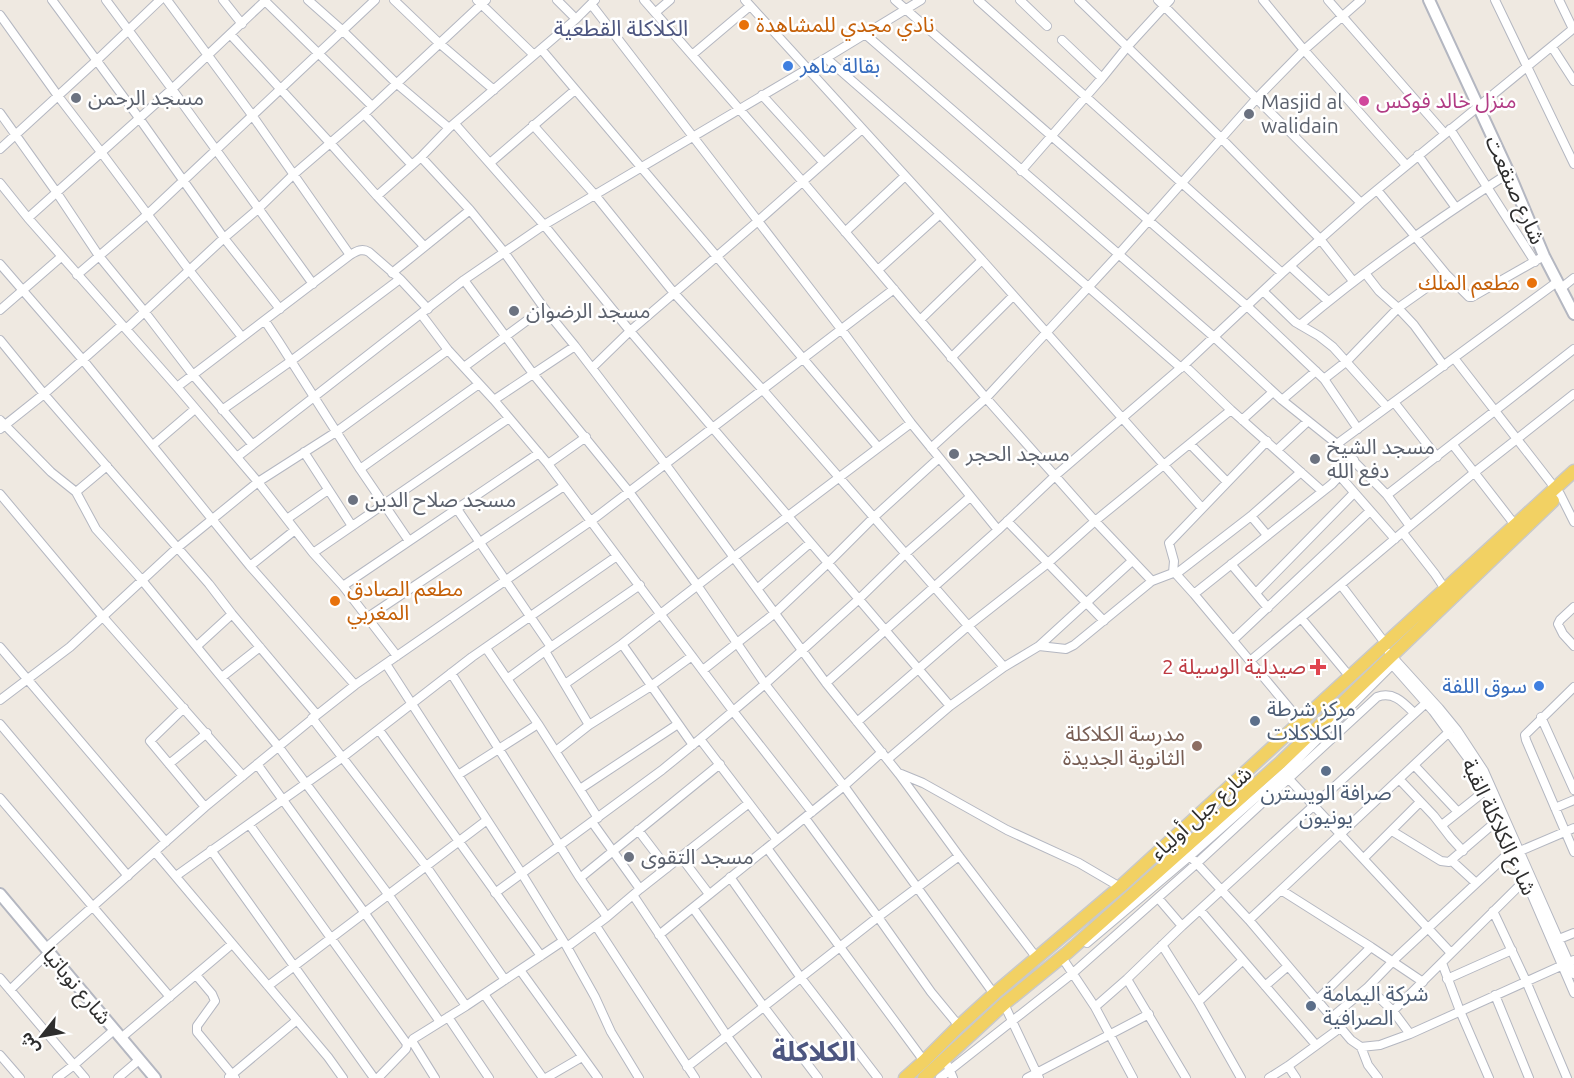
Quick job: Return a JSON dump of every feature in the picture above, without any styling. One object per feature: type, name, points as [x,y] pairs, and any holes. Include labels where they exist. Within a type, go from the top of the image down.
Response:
[{"type":"main road","name":"شارع جبل أولياء","points":[[924,1078],[947,1064],[1004,1004],[1049,969],[1281,762],[1390,660],[1574,471]]},
{"type":"main road","name":"شارع جبل أولياء","points":[[905,1078],[958,1026],[1120,887],[1515,525],[1557,491],[1574,481]]},
{"type":"street","points":[[106,0],[313,284]]},
{"type":"street","points":[[0,149],[159,0]]},
{"type":"street","points":[[167,0],[252,115],[350,255]]},
{"type":"street","points":[[223,0],[242,24]]},
{"type":"street","points":[[28,218],[172,89],[266,0],[372,106]]},
{"type":"street","points":[[308,0],[396,83],[452,126],[490,163],[950,706]]},
{"type":"street","points":[[77,275],[148,214],[375,0]]},
{"type":"street","points":[[394,0],[439,43],[494,90]]},
{"type":"street","points":[[557,0],[576,19]]},
{"type":"street","points":[[644,0],[803,182],[951,358],[1095,521],[1152,581]]},
{"type":"street","points":[[656,12],[670,0]]},
{"type":"street","points":[[895,0],[1247,306],[1317,371],[1358,429]]},
{"type":"street","points":[[237,457],[464,280],[544,225],[921,0]]},
{"type":"street","points":[[978,0],[1282,273]]},
{"type":"street","points":[[1020,0],[1047,26]]},
{"type":"street","points":[[1079,0],[1221,138],[1320,239],[1353,282]]},
{"type":"street","points":[[1158,0],[1168,3],[1257,98],[1361,203]]},
{"type":"street","points":[[1263,0],[1406,165]]},
{"type":"street","points":[[1328,0],[1447,132],[1540,259],[1472,297],[1466,295],[1377,190]]},
{"type":"street","points":[[931,448],[986,398],[1118,255],[1257,98],[1304,50],[1361,0]]},
{"type":"street","name":"شارع صنقعت","points":[[1429,0],[1509,173],[1540,259],[1559,286],[1574,314]]},
{"type":"street","points":[[1495,0],[1574,164]]},
{"type":"street","points":[[826,683],[998,530],[1056,475],[1182,367],[1361,203],[1573,29],[1559,0]]},
{"type":"street","points":[[466,1006],[388,894],[278,746],[141,579],[96,529],[76,492],[51,472],[2,425],[44,394],[144,312],[293,175],[364,114],[482,1],[538,52],[575,90],[878,447]]},
{"type":"street","points":[[57,2],[96,61],[224,238],[280,309]]},
{"type":"street","points":[[377,196],[452,126],[593,2],[692,137],[911,423],[998,530]]},
{"type":"street","points":[[692,55],[747,3],[982,260],[1202,508]]},
{"type":"street","points":[[1021,171],[1127,47],[1168,3]]},
{"type":"street","points":[[0,15],[58,96],[242,337]]},
{"type":"street","points":[[230,34],[424,246]]},
{"type":"street","points":[[865,34],[1214,337],[1282,400],[1337,444],[1387,495],[1410,526]]},
{"type":"street","points":[[1062,40],[1102,78]]},
{"type":"street","points":[[1552,47],[1574,81]]},
{"type":"street","points":[[826,58],[1322,490]]},
{"type":"street","points":[[490,163],[575,90]]},
{"type":"street","points":[[762,95],[823,162]]},
{"type":"street","points":[[0,113],[99,256],[193,375],[252,444]]},
{"type":"street","points":[[364,114],[412,165]]},
{"type":"street","points":[[534,125],[595,195],[674,293],[763,390],[1004,667]]},
{"type":"street","points":[[592,368],[630,331],[862,129]]},
{"type":"street","points":[[1418,155],[1456,208]]},
{"type":"street","points":[[421,157],[470,210],[504,252],[544,308],[666,465],[826,683],[899,774],[1036,957]]},
{"type":"street","points":[[1300,325],[1414,236],[1509,173]]},
{"type":"street","points":[[845,232],[905,176]]},
{"type":"street","points":[[0,183],[77,275],[237,457],[398,656]]},
{"type":"street","points":[[392,273],[470,210]]},
{"type":"street","points":[[878,270],[940,214]]},
{"type":"street","points":[[177,387],[350,255],[364,249],[369,252],[399,279],[424,311],[448,350],[548,464],[733,711],[812,812]]},
{"type":"street","points":[[0,310],[62,257]]},
{"type":"street","points":[[920,320],[982,260]]},
{"type":"street","points":[[0,264],[83,360],[250,566],[355,685]]},
{"type":"street","points":[[1290,266],[1328,301]]},
{"type":"street","points":[[1365,273],[1378,291],[1398,308],[1425,339],[1444,366]]},
{"type":"street","points":[[1324,379],[1347,361],[1398,308],[1446,274]]},
{"type":"street","points":[[1337,444],[1454,358],[1574,278]]},
{"type":"street","points":[[222,410],[399,279]]},
{"type":"street","points":[[464,280],[534,375],[630,493],[765,684],[844,786],[994,994]]},
{"type":"street","points":[[10,990],[47,950],[93,907],[206,807],[315,716],[355,685],[630,493],[894,290]]},
{"type":"street","points":[[1263,291],[1291,319],[1326,340],[1391,405],[1437,457]]},
{"type":"street","points":[[951,358],[1013,296]]},
{"type":"street","points":[[464,367],[544,308]]},
{"type":"street","points":[[265,321],[409,541]]},
{"type":"street","points":[[0,340],[209,584],[315,716],[343,757],[426,866],[505,980]]},
{"type":"street","points":[[494,400],[575,346]]},
{"type":"street","points":[[1387,495],[1574,349]]},
{"type":"street","points":[[0,700],[70,647],[141,579],[258,482],[336,432],[448,350]]},
{"type":"street","points":[[1454,358],[1557,491],[1574,522]]},
{"type":"street","points":[[1282,400],[1317,371]]},
{"type":"street","points":[[360,469],[479,384]]},
{"type":"street","points":[[1242,420],[1273,392]]},
{"type":"street","points":[[1250,662],[1475,472],[1574,394]]},
{"type":"street","points":[[153,445],[195,409]]},
{"type":"street","points":[[857,722],[968,626],[1048,563],[1095,521],[1231,410]]},
{"type":"street","points":[[313,553],[509,418]]},
{"type":"street","points":[[1277,450],[1308,421]]},
{"type":"street","points":[[565,684],[622,644],[911,423]]},
{"type":"street","points":[[548,464],[586,437]]},
{"type":"street","points":[[1267,441],[1169,543],[1174,561],[1174,573],[1301,722]]},
{"type":"street","points":[[1190,444],[1227,482]]},
{"type":"street","points":[[1453,445],[1515,525]]},
{"type":"street","points":[[304,452],[352,526]]},
{"type":"street","points":[[343,586],[539,453]]},
{"type":"street","points":[[703,670],[775,613],[939,458]]},
{"type":"street","points":[[1194,594],[1332,484],[1354,460]]},
{"type":"street","points":[[76,492],[107,466]]},
{"type":"street","points":[[1039,646],[1070,648],[1152,581],[1174,573],[1251,516],[1301,472]]},
{"type":"street","points":[[1340,475],[1395,539]]},
{"type":"street","points":[[368,617],[564,486]]},
{"type":"street","points":[[287,519],[328,490]]},
{"type":"street","points":[[1256,592],[1354,493]]},
{"type":"street","points":[[0,494],[103,617],[243,776]]},
{"type":"street","points":[[495,893],[663,770],[693,745],[765,684],[970,497]]},
{"type":"street","points":[[457,509],[530,616],[589,725]]},
{"type":"street","points":[[1233,640],[1370,511]]},
{"type":"street","points":[[1251,516],[1267,535]]},
{"type":"street","points":[[1007,521],[1104,621]]},
{"type":"street","points":[[250,566],[295,530]]},
{"type":"street","points":[[1403,533],[1445,589]]},
{"type":"street","points":[[757,589],[810,543]]},
{"type":"street","points":[[176,876],[343,757],[451,673],[617,556]]},
{"type":"street","points":[[659,935],[844,786],[1004,667],[1039,646],[1132,561]]},
{"type":"street","points":[[1231,564],[1268,608]]},
{"type":"street","points":[[507,679],[640,585]]},
{"type":"street","name":"شارع الكلاكلة القبة","points":[[1341,585],[1380,647],[1475,768],[1559,939],[1568,963],[1574,993]]},
{"type":"street","points":[[1574,607],[1558,624],[1563,634],[1574,646]]},
{"type":"street","points":[[197,646],[232,614]]},
{"type":"street","points":[[1301,618],[1350,677]]},
{"type":"street","points":[[622,644],[693,745]]},
{"type":"street","points":[[0,647],[166,842]]},
{"type":"street","points":[[222,677],[260,647]]},
{"type":"street","points":[[486,648],[580,789],[659,935],[755,1077]]},
{"type":"street","points":[[556,751],[589,725],[651,686],[692,656]]},
{"type":"street","points":[[1049,969],[1065,962],[1286,771],[1390,660]]},
{"type":"street","name":"شارع الكلاكلة القبة","points":[[1390,660],[1457,730],[1484,771],[1525,880],[1574,974]]},
{"type":"street","points":[[386,664],[565,944],[595,997],[610,1032],[639,1078]]},
{"type":"street","points":[[451,673],[607,917]]},
{"type":"street","points":[[1574,687],[1525,735],[1574,852]]},
{"type":"street","points":[[940,1078],[947,1064],[1013,1019],[1073,973],[1196,864],[1377,697],[1394,696],[1414,713]]},
{"type":"street","points":[[1095,1006],[1426,703]]},
{"type":"street","points":[[184,708],[150,741],[206,807]]},
{"type":"street","points":[[1541,717],[1571,777],[1574,790]]},
{"type":"street","points":[[0,723],[128,876]]},
{"type":"street","points":[[458,775],[538,724]]},
{"type":"street","points":[[580,789],[678,724]]},
{"type":"street","points":[[379,730],[541,956]]},
{"type":"street","points":[[1249,920],[1449,732]]},
{"type":"street","points":[[169,764],[207,733]]},
{"type":"street","points":[[700,739],[777,840]]},
{"type":"street","points":[[257,764],[440,1022]]},
{"type":"street","points":[[580,878],[720,764]]},
{"type":"street","points":[[1414,765],[1458,812]]},
{"type":"street","points":[[899,774],[922,783],[1007,830],[1079,863],[1120,887]]},
{"type":"street","points":[[1288,778],[1451,953]]},
{"type":"street","points":[[1399,779],[1463,851]]},
{"type":"street","points":[[1442,825],[1486,790]]},
{"type":"street","points":[[0,798],[170,997]]},
{"type":"street","points":[[1555,808],[1574,800]]},
{"type":"street","points":[[1364,858],[1420,802]]},
{"type":"street","points":[[211,850],[376,1078],[406,1049],[413,1039],[541,956],[596,926],[749,803]]},
{"type":"street","points":[[805,818],[958,1026]]},
{"type":"street","points":[[1392,831],[1441,861],[1449,862],[1499,819]]},
{"type":"street","points":[[268,986],[486,820]]},
{"type":"street","points":[[249,824],[435,1078]]},
{"type":"street","points":[[1332,1017],[1368,987],[1476,883],[1516,851],[1574,828]]},
{"type":"street","points":[[638,830],[667,868]]},
{"type":"street","points":[[767,848],[924,1061]]},
{"type":"street","points":[[155,852],[343,1078]]},
{"type":"street","points":[[687,1067],[959,856]]},
{"type":"street","points":[[1190,856],[1249,920],[1340,1028],[1360,1047],[1368,1065],[1378,1078]]},
{"type":"street","points":[[681,857],[710,894]]},
{"type":"street","points":[[1452,861],[1476,883]]},
{"type":"street","points":[[730,877],[801,978],[879,1078]]},
{"type":"street","points":[[1394,1011],[1525,880]]},
{"type":"street","points":[[1281,890],[1423,982]]},
{"type":"street","points":[[1158,898],[1182,926]]},
{"type":"street","name":"شارع نوباتيا","points":[[2,900],[155,1078]]},
{"type":"street","points":[[693,908],[818,1078]]},
{"type":"street","points":[[1200,910],[1316,1045]]},
{"type":"street","points":[[1493,911],[1568,1076]]},
{"type":"street","points":[[596,926],[695,1078]]},
{"type":"street","points":[[1559,939],[1574,933]]},
{"type":"street","points":[[57,1078],[170,997],[232,944]]},
{"type":"street","points":[[1162,945],[1198,1002],[1241,1078]]},
{"type":"street","points":[[1317,1000],[1371,947]]},
{"type":"street","points":[[1447,979],[1512,950]]},
{"type":"street","points":[[1198,1002],[1243,960]]},
{"type":"street","points":[[1065,962],[1095,1006],[1134,1078]]},
{"type":"street","points":[[1442,963],[1460,1011],[1490,1078]]},
{"type":"street","points":[[1360,1047],[1373,1047],[1410,1034],[1568,963]]},
{"type":"street","points":[[1265,986],[1288,966]]},
{"type":"street","points":[[520,970],[598,1078]]},
{"type":"street","points":[[196,975],[215,1001],[197,1026],[197,1032],[231,1077],[297,1020]]},
{"type":"street","points":[[0,978],[85,1078]]},
{"type":"street","points":[[1127,979],[1186,1078]]},
{"type":"street","points":[[1368,987],[1394,1011],[1410,1034]]},
{"type":"street","points":[[484,994],[544,1078],[582,1057]]},
{"type":"street","points":[[1495,995],[1530,1078]]},
{"type":"street","points":[[1004,1004],[1038,1075]]},
{"type":"street","points":[[1027,1078],[1038,1075],[1149,1014]]},
{"type":"street","points":[[448,1017],[489,1078]]},
{"type":"street","points":[[1269,1078],[1340,1028]]},
{"type":"street","points":[[0,1055],[20,1078]]},
{"type":"street","points":[[118,1078],[139,1060]]},
{"type":"street","points":[[947,1064],[953,1078]]},
{"type":"street","points":[[1288,1066],[1296,1078]]},
{"type":"place","name":"نادي مجدي للمشاهدة","points":[[744,25]]},
{"type":"place","name":"بقالة ماهر","points":[[788,66]]},
{"type":"place","name":"مسجد الرحمن","points":[[76,98]]},
{"type":"place","name":"منزل خالد فوكس","points":[[1364,101]]},
{"type":"place","name":"Masjid al walidain","points":[[1249,114]]},
{"type":"place","name":"مطعم الملك","points":[[1532,283]]},
{"type":"place","name":"مسجد الرضوان","points":[[514,311]]},
{"type":"place","name":"مسجد الحجر","points":[[954,454]]},
{"type":"place","name":"مسجد الشيخ دفع الله","points":[[1315,459]]},
{"type":"place","name":"مسجد صلاح الدين","points":[[353,500]]},
{"type":"place","name":"مطعم الصادق المغربي","points":[[335,601]]},
{"type":"place","name":"صيدلية الوسيلة 2","points":[[1318,667]]},
{"type":"place","name":"سوق اللفة","points":[[1539,686]]},
{"type":"place","name":"مركز شرطة الكلاكلات","points":[[1255,721]]},
{"type":"place","name":"مدرسة الكلاكلة الثانوية الجديدة","points":[[1197,746]]},
{"type":"place","name":"صرافة الويسترن يونيون","points":[[1326,771]]},
{"type":"place","name":"مسجد التقوى","points":[[629,857]]},
{"type":"place","name":"شركة اليمامة الصرافية","points":[[1311,1006]]},
{"type":"district","name":"الكلاكلة القطعية","points":[[621,28]]},
{"type":"district","name":"الكلاكلة","points":[[814,1052]]}]
